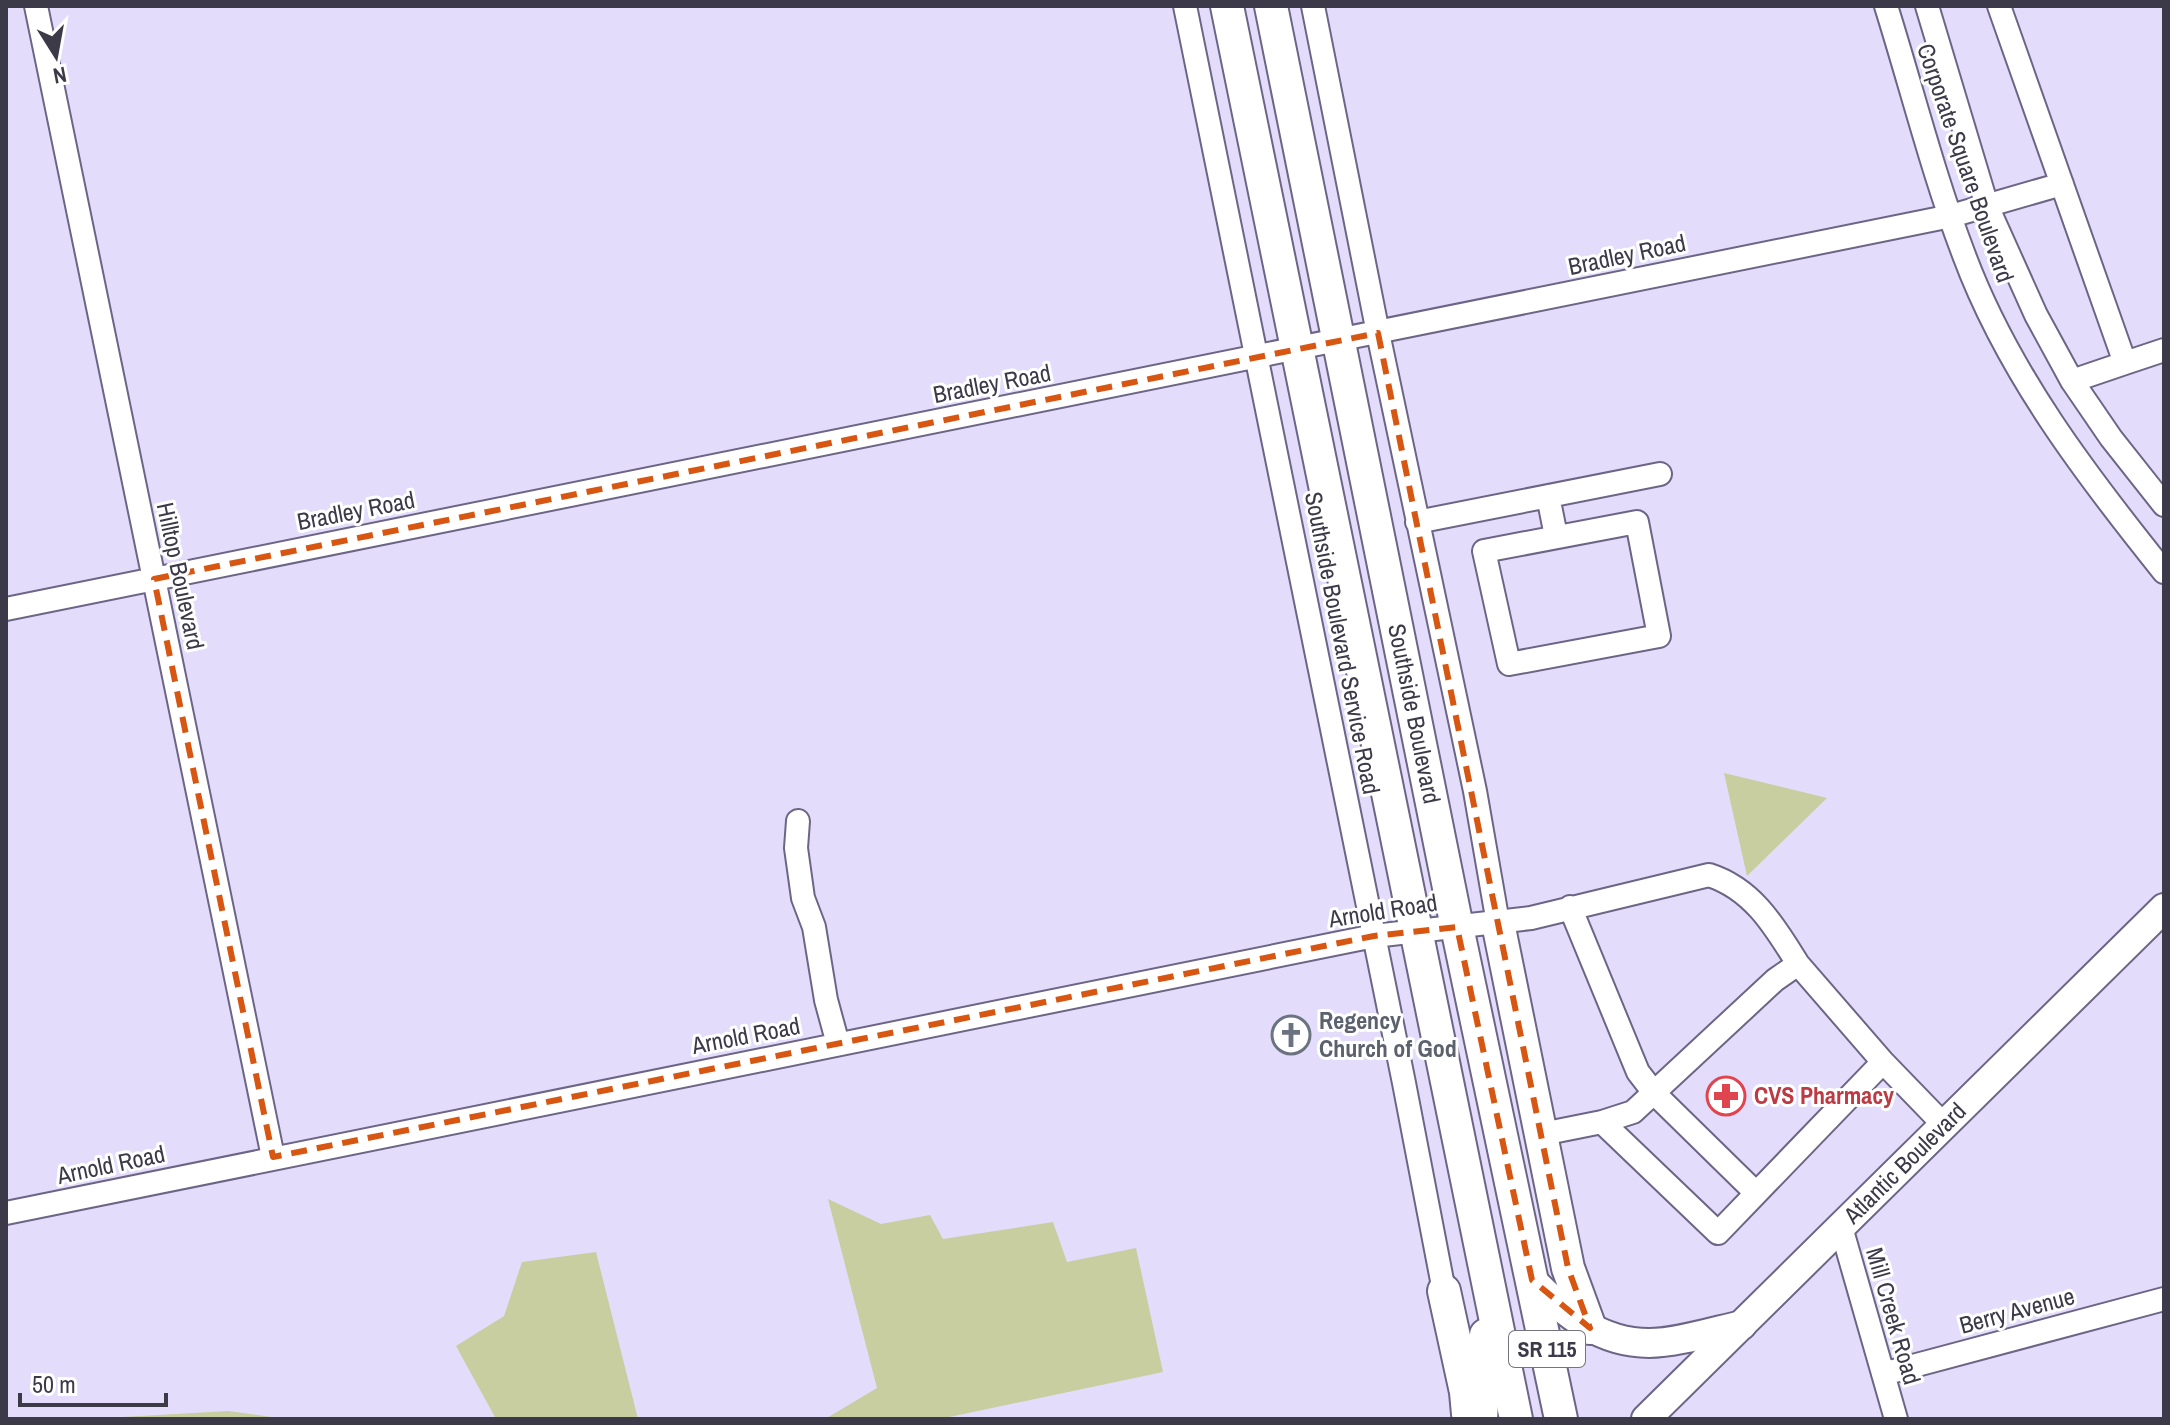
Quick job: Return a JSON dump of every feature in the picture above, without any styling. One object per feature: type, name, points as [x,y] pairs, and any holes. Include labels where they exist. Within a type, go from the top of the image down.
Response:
[{"type":"highway","name":"Southside Boulevard","points":[[1227,6],[1516,1419]]},
{"type":"highway","name":"Southside Boulevard","points":[[1271,6],[1457,927],[1561,1419]]},
{"type":"highway","points":[[1498,923],[1568,1268],[1590,1328]]},
{"type":"highway","points":[[1481,1419],[1487,1279]]},
{"type":"highway","points":[[1444,1291],[1469,1419]]},
{"type":"main road","name":"Atlantic Boulevard","points":[[1646,1419],[2164,908]]},
{"type":"main road","points":[[1532,1280],[1560,1307],[1590,1328],[1618,1338],[1650,1343],[1742,1325]]},
{"type":"street","name":"Hilltop Boulevard","points":[[36,6],[273,1157]]},
{"type":"street","name":"Southside Boulevard Service Road","points":[[1185,6],[1444,1291]]},
{"type":"street","points":[[1313,6],[1417,522],[1475,791],[1498,923]]},
{"type":"street","name":"Corporate Square Boulevard","points":[[1886,6],[1964,257],[1984,301],[2040,405],[2104,497],[2164,572]]},
{"type":"street","name":"Corporate Square Boulevard","points":[[1927,6],[1987,206],[2043,329],[2072,381],[2111,438],[2164,505]]},
{"type":"street","points":[[1999,6],[2125,363]]},
{"type":"street","name":"Bradley Road","points":[[6,609],[1951,216],[2062,184]]},
{"type":"street","points":[[2072,381],[2164,350]]},
{"type":"street","points":[[1417,522],[1660,474]]},
{"type":"street","points":[[1548,496],[1556,536]]},
{"type":"street","points":[[1637,522],[1659,636],[1509,664],[1484,551],[1556,536],[1637,522]]},
{"type":"street","points":[[798,821],[796,848],[803,898],[814,927],[826,1000],[838,1044]]},
{"type":"street","name":"Arnold Road","points":[[6,1213],[1374,936],[1531,918],[1709,875],[1727,881],[1771,919],[1798,964],[1883,1062],[1944,1125]]},
{"type":"street","points":[[1570,907],[1638,1072],[1655,1094],[1756,1193]]},
{"type":"street","points":[[1542,1134],[1602,1122],[1633,1112],[1775,980],[1798,964]]},
{"type":"street","points":[[1602,1122],[1718,1233],[1883,1062]]},
{"type":"street","name":"Mill Creek Road","points":[[1841,1227],[1896,1419]]},
{"type":"street","name":"Berry Avenue","points":[[1883,1374],[2164,1299]]},
{"type":"highlighted area","points":[[1378,333],[1568,1268],[1590,1328],[1532,1280],[1457,927],[1374,936],[273,1157],[154,579]]},
{"type":"green space","points":[[1724,773],[1827,798],[1747,876]]},
{"type":"green space","points":[[828,1199],[881,1224],[930,1215],[943,1239],[1053,1222],[1067,1262],[1136,1248],[1163,1372],[940,1419],[825,1419],[877,1388]]},
{"type":"green space","points":[[596,1252],[638,1419],[496,1419],[456,1346],[504,1316],[522,1262]]},
{"type":"green space","points":[[228,1411],[286,1419],[87,1419]]},
{"type":"place","name":"Regency Church of God","points":[[1291,1035]]},
{"type":"place","name":"CVS Pharmacy","points":[[1726,1096]]}]
